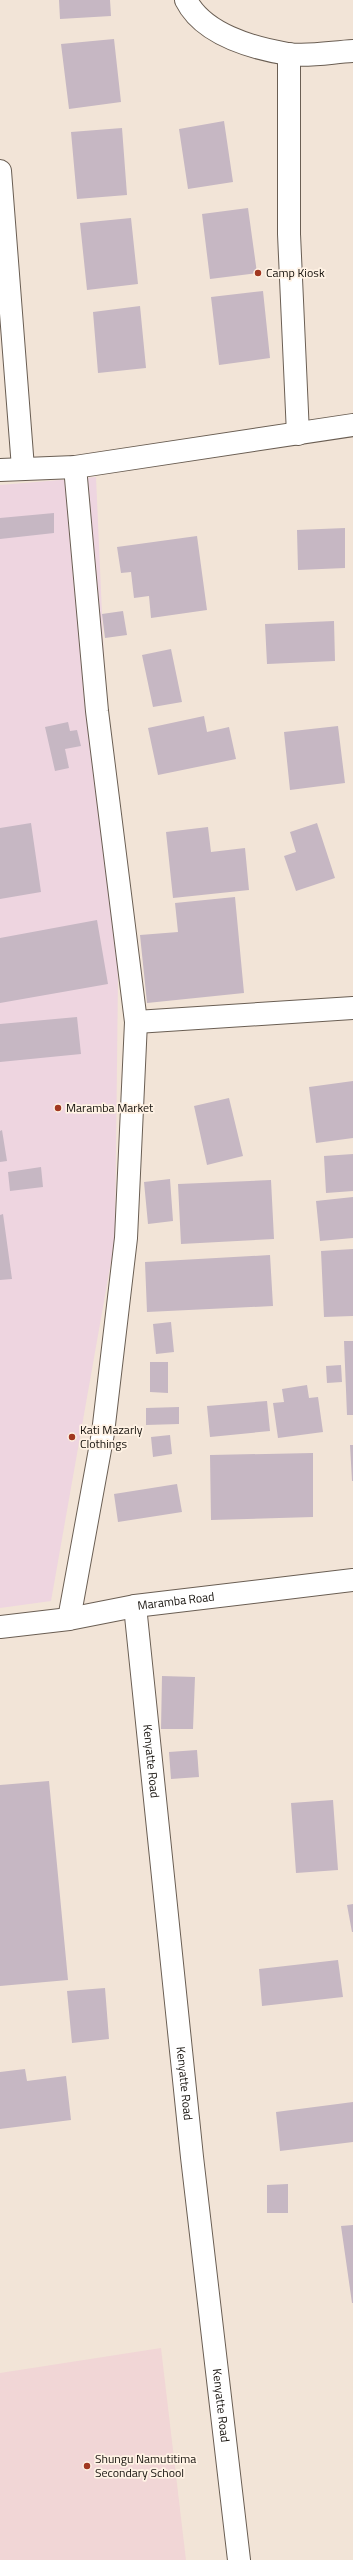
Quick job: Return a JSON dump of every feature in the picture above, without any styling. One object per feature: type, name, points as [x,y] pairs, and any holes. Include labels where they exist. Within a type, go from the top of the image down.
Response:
[{"type":"street","points":[[186,0],[192,13],[225,37],[289,54],[353,51]]},
{"type":"street","points":[[289,54],[289,234],[298,434]]},
{"type":"street","points":[[0,171],[23,468]]},
{"type":"street","points":[[0,470],[75,466],[353,425]]},
{"type":"street","points":[[69,1619],[103,1433],[126,1238],[136,1022],[97,711],[75,466]]},
{"type":"street","points":[[136,1022],[353,1008]]},
{"type":"street","name":"Maramba Road","points":[[0,1627],[69,1619],[135,1606],[353,1580]]},
{"type":"street","name":"Kenyatte Road","points":[[135,1606],[191,2149],[239,2560]]},
{"type":"shaded area","name":"Maramba Market","points":[[96,477],[118,978],[115,1239],[51,1601],[0,1608],[0,485]]},
{"type":"shaded area","name":"Shungu Namutitima Secondary School","points":[[161,2348],[186,2560],[0,2560],[0,2373]]},
{"type":"building","points":[[59,0],[110,0],[111,16],[60,19]]},
{"type":"building","points":[[114,39],[121,102],[69,109],[61,44]]},
{"type":"building","points":[[224,121],[233,182],[188,189],[179,129]]},
{"type":"building","points":[[122,128],[127,195],[77,199],[71,132]]},
{"type":"building","points":[[248,208],[257,273],[210,279],[202,214]]},
{"type":"building","points":[[131,218],[138,284],[87,290],[80,223]]},
{"type":"building","points":[[263,291],[270,358],[219,365],[211,297]]},
{"type":"building","points":[[140,306],[146,368],[98,373],[93,312]]},
{"type":"building","points":[[54,513],[54,533],[0,539],[0,518]]},
{"type":"building","points":[[345,528],[345,568],[298,570],[297,530]]},
{"type":"building","points":[[197,536],[207,610],[151,618],[149,596],[134,598],[131,572],[121,573],[117,547]]},
{"type":"building","points":[[123,611],[127,635],[105,638],[102,614]]},
{"type":"building","points":[[334,621],[335,661],[267,664],[265,624]]},
{"type":"building","points":[[171,649],[182,702],[153,707],[142,655]]},
{"type":"building","points":[[204,716],[207,732],[229,727],[236,759],[158,775],[148,728]]},
{"type":"building","points":[[68,722],[70,731],[77,730],[81,746],[65,749],[69,768],[55,771],[45,727]]},
{"type":"building","points":[[338,726],[345,783],[290,790],[284,732]]},
{"type":"building","points":[[31,823],[41,892],[0,899],[0,828]]},
{"type":"building","points":[[317,823],[335,878],[296,891],[284,856],[296,852],[290,832]]},
{"type":"building","points":[[208,827],[211,852],[245,848],[249,890],[173,898],[166,832]]},
{"type":"building","points":[[235,897],[244,993],[147,1003],[140,935],[178,932],[175,903]]},
{"type":"building","points":[[97,920],[108,984],[0,1003],[0,938]]},
{"type":"building","points":[[77,1017],[81,1054],[0,1062],[0,1024]]},
{"type":"building","points":[[353,1081],[353,1138],[316,1143],[309,1087]]},
{"type":"building","points":[[229,1098],[243,1156],[207,1165],[194,1106]]},
{"type":"building","points":[[2,1130],[7,1161],[0,1162],[0,1131]]},
{"type":"building","points":[[353,1154],[353,1191],[326,1193],[324,1156]]},
{"type":"building","points":[[41,1167],[43,1187],[10,1191],[8,1172]]},
{"type":"building","points":[[170,1179],[173,1221],[148,1224],[144,1182]]},
{"type":"building","points":[[271,1180],[274,1239],[181,1244],[178,1184]]},
{"type":"building","points":[[353,1197],[353,1238],[320,1241],[316,1201]]},
{"type":"building","points":[[3,1214],[12,1279],[0,1280],[0,1215]]},
{"type":"building","points":[[353,1249],[353,1316],[324,1317],[321,1251]]},
{"type":"building","points":[[270,1255],[273,1306],[147,1312],[145,1262]]},
{"type":"building","points":[[171,1322],[174,1352],[156,1354],[153,1324]]},
{"type":"building","points":[[344,1341],[353,1341],[353,1415],[347,1415]]},
{"type":"building","points":[[150,1362],[168,1362],[168,1393],[150,1392]]},
{"type":"building","points":[[341,1365],[342,1382],[327,1383],[326,1366]]},
{"type":"building","points":[[307,1385],[309,1398],[318,1397],[323,1432],[278,1438],[273,1403],[284,1402],[282,1389]]},
{"type":"building","points":[[267,1401],[270,1431],[210,1437],[207,1406]]},
{"type":"building","points":[[179,1407],[179,1424],[146,1425],[146,1408]]},
{"type":"building","points":[[170,1435],[172,1454],[153,1457],[151,1437]]},
{"type":"building","points":[[350,1445],[353,1445],[353,1481],[352,1481]]},
{"type":"building","points":[[313,1453],[313,1517],[211,1520],[210,1455]]},
{"type":"building","points":[[177,1484],[182,1512],[118,1522],[114,1494]]},
{"type":"building","points":[[162,1676],[195,1677],[193,1729],[161,1729]]},
{"type":"building","points":[[197,1750],[199,1777],[171,1779],[169,1752]]},
{"type":"building","points":[[49,1781],[68,1980],[0,1986],[0,1785]]},
{"type":"building","points":[[333,1800],[338,1870],[296,1873],[291,1803]]},
{"type":"building","points":[[353,1904],[353,1932],[352,1932],[347,1905]]},
{"type":"building","points":[[338,1960],[343,1997],[262,2006],[259,1969]]},
{"type":"building","points":[[105,1988],[109,2039],[72,2043],[67,1991]]},
{"type":"building","points":[[25,2069],[27,2081],[66,2076],[71,2120],[0,2129],[0,2072]]},
{"type":"building","points":[[353,2102],[353,2142],[280,2151],[276,2112]]},
{"type":"building","points":[[288,2184],[288,2213],[267,2213],[267,2185]]},
{"type":"building","points":[[353,2225],[353,2303],[352,2303],[341,2226]]},
{"type":"place","name":"Camp Kiosk","points":[[258,273]]},
{"type":"place","name":"Maramba Market","points":[[58,1108]]},
{"type":"place","name":"Kati Mazarly Clothings","points":[[72,1437]]},
{"type":"place","name":"Shungu Namutitima Secondary School","points":[[87,2466]]}]
